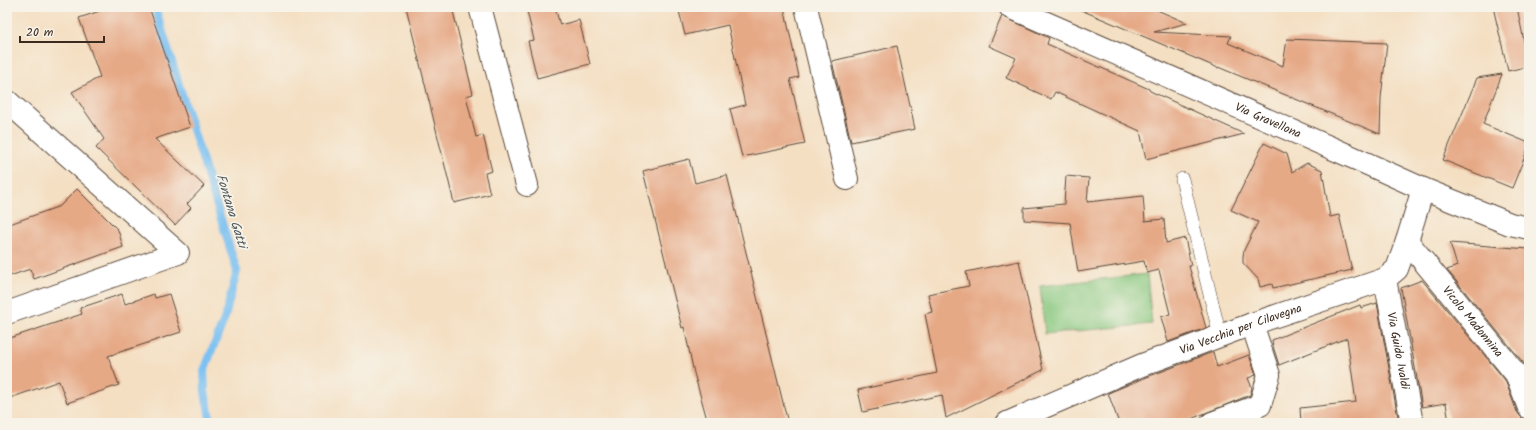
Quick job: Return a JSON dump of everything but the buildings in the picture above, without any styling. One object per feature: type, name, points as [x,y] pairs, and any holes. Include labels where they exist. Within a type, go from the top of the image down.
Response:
[{"type":"street","points":[[480,7],[527,185]]},
{"type":"street","points":[[806,7],[847,179]]},
{"type":"street","name":"Via Gravellona","points":[[1010,7],[1423,189],[1510,224],[1529,228]]},
{"type":"street","points":[[7,101],[178,253],[7,313]]},
{"type":"street","name":"Via Vecchia per Cilavegna","points":[[1007,423],[1142,365],[1252,324],[1385,278],[1397,269],[1423,189]]},
{"type":"street","name":"Vicolo Madonnina","points":[[1407,241],[1516,374],[1529,408]]},
{"type":"street","name":"Via Guido Ivaldi","points":[[1385,278],[1412,423]]},
{"type":"street","points":[[1212,423],[1260,405],[1269,375],[1252,324]]},
{"type":"lane","points":[[1182,178],[1220,336]]},
{"type":"green space","points":[[1147,274],[1152,324],[1045,334],[1040,286]]},
{"type":"waterway","name":"Fontana Gatti","points":[[155,7],[237,271],[225,317],[204,371],[205,392],[211,423]]}]
